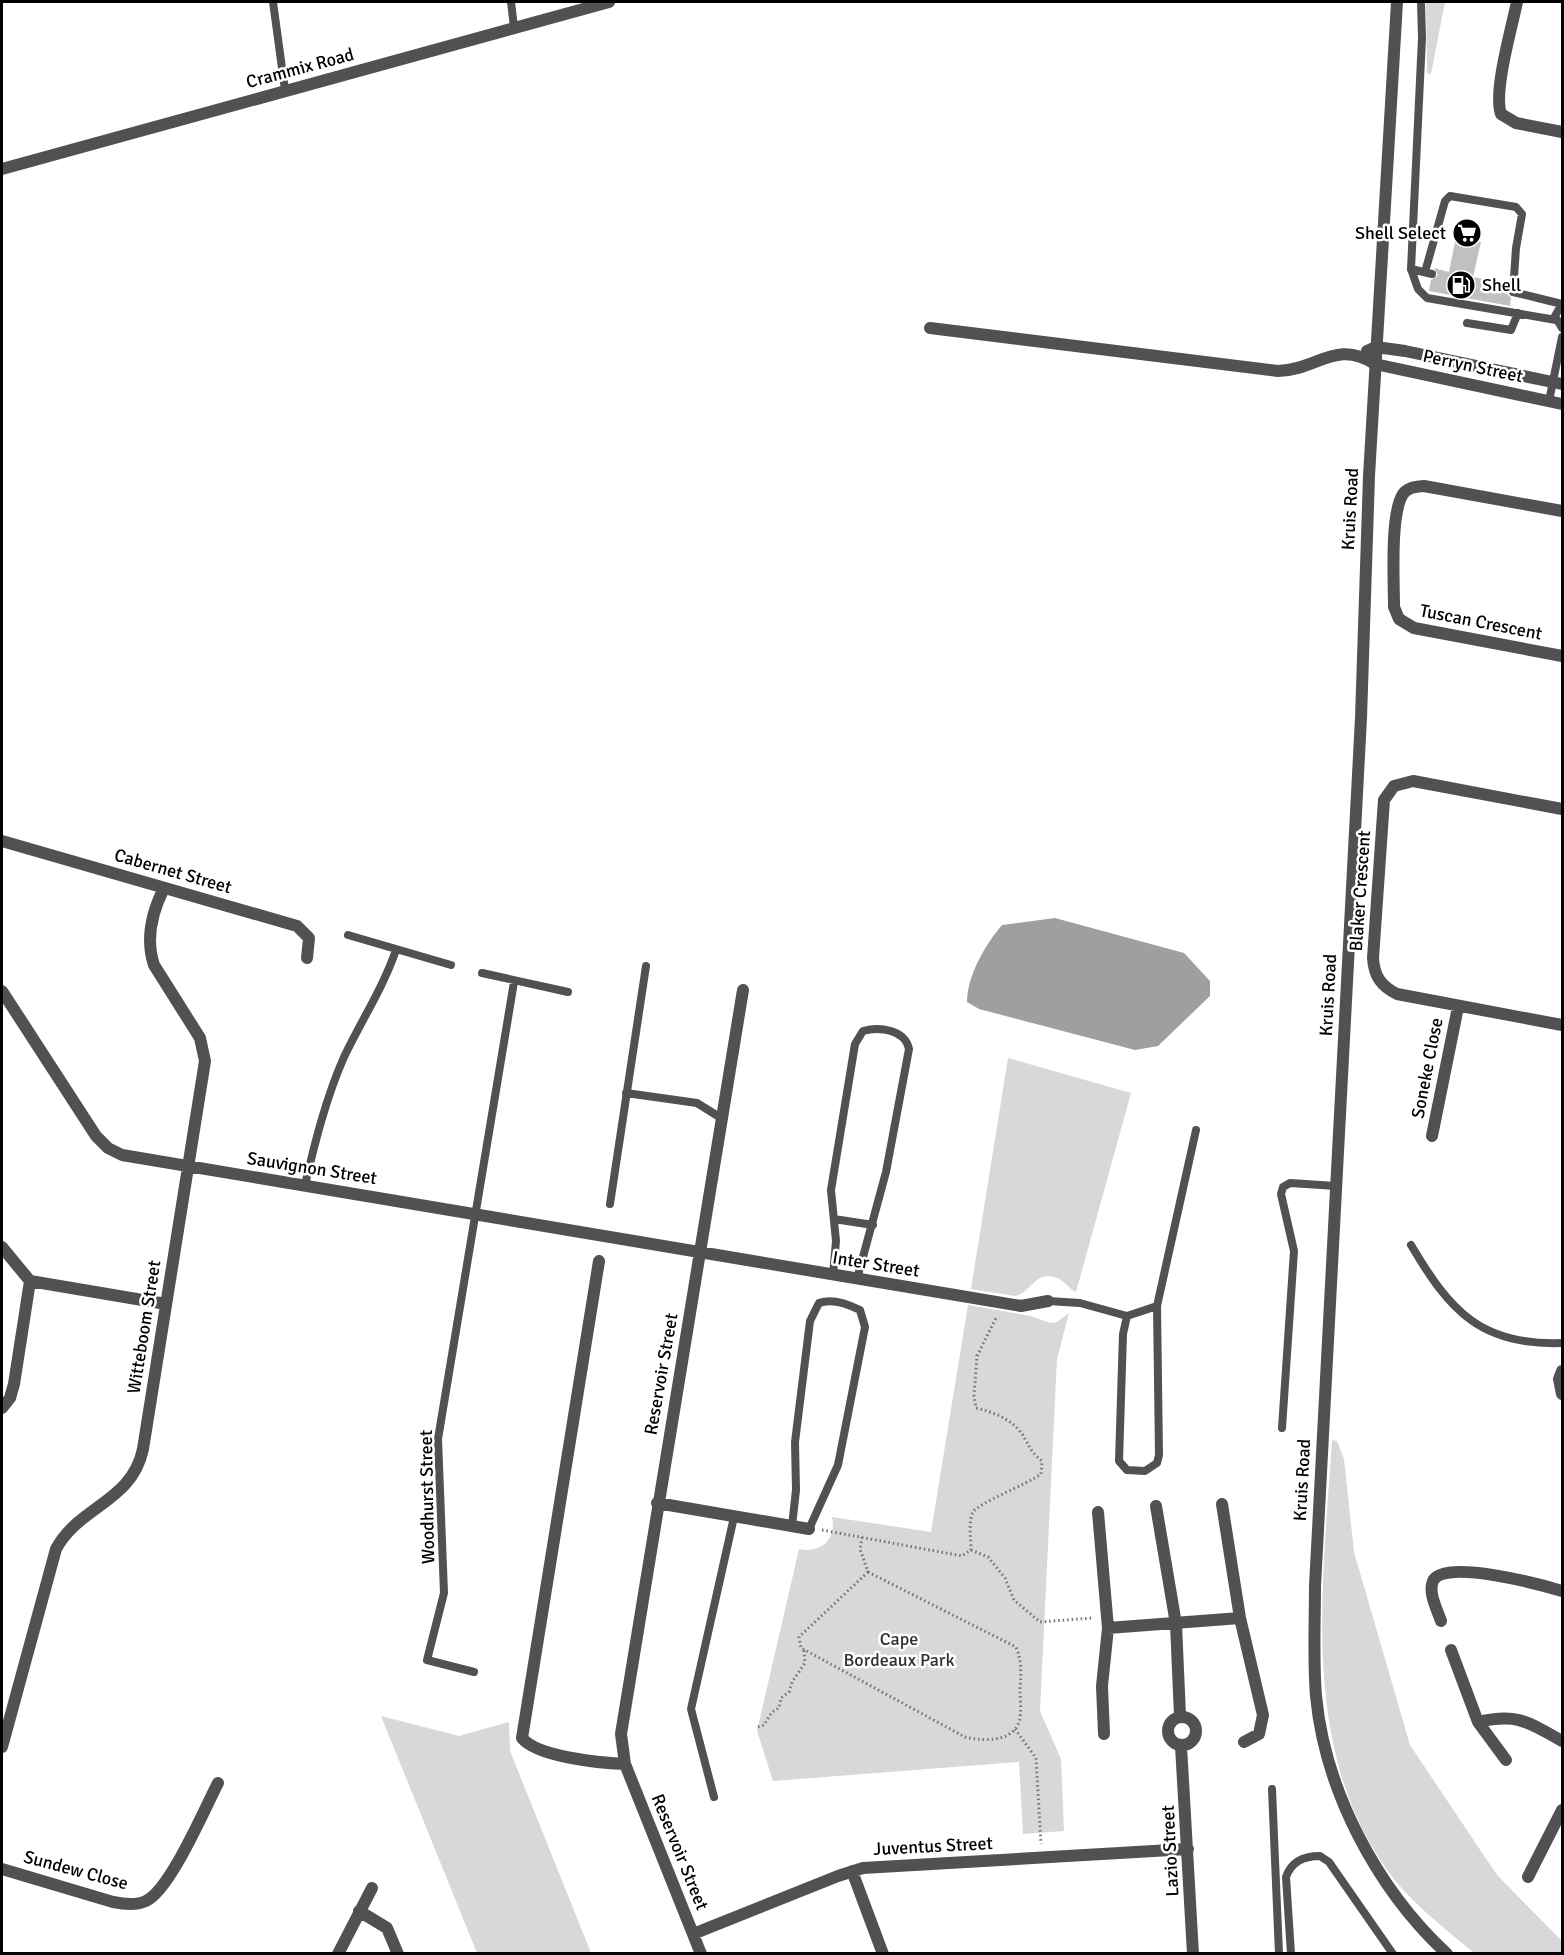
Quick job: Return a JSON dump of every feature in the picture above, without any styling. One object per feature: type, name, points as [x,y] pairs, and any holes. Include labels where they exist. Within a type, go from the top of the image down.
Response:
[{"type":"street","name":"Crammix Road","points":[[2,169],[609,2]]},
{"type":"street","name":"Kruis Road","points":[[1397,2],[1376,347],[1361,718],[1315,1586],[1316,1697],[1332,1773],[1358,1837],[1388,1885],[1425,1933],[1447,1953]]},
{"type":"street","points":[[1517,2],[1499,90],[1498,107],[1501,114],[1516,123],[1563,132]]},
{"type":"street","points":[[930,328],[1278,371],[1303,366],[1330,355],[1360,354],[1376,347]]},
{"type":"street","name":"Perryn Street","points":[[1376,347],[1558,383]]},
{"type":"street","name":"Perryn Street","points":[[1360,354],[1376,364],[1563,404]]},
{"type":"street","name":"Tuscan Crescent","points":[[1563,511],[1424,486],[1411,487],[1403,494],[1396,517],[1394,607],[1399,619],[1414,628],[1563,656]]},
{"type":"street","name":"Blaker Crescent","points":[[1563,809],[1413,781],[1403,782],[1388,791],[1383,810],[1374,969],[1386,989],[1397,994],[1563,1025]]},
{"type":"street","name":"Cabernet Street","points":[[2,841],[297,926],[309,938],[307,958]]},
{"type":"street","name":"Witteboom Street","points":[[2,1747],[56,1549],[69,1529],[125,1487],[140,1460],[205,1061],[200,1038],[154,965],[150,953],[151,926],[164,888]]},
{"type":"street","name":"Reservoir Street","points":[[701,1953],[625,1764],[621,1734],[657,1503],[743,990]]},
{"type":"street","name":"Sauvignon Street","points":[[2,991],[96,1136],[108,1148],[122,1155],[699,1251]]},
{"type":"street","name":"Soneke Close","points":[[1432,1136],[1458,1007]]},
{"type":"street","points":[[2,1247],[30,1281],[166,1304]]},
{"type":"street","name":"Inter Street","points":[[699,1251],[1021,1305],[1048,1301]]},
{"type":"street","points":[[599,1261],[553,1557],[521,1730],[522,1738],[532,1746],[590,1762],[625,1764]]},
{"type":"street","points":[[2,1408],[10,1398],[14,1384],[30,1281]]},
{"type":"street","points":[[1563,1371],[1559,1379],[1563,1394]]},
{"type":"street","points":[[657,1503],[809,1529]]},
{"type":"street","points":[[1222,1504],[1240,1618],[1263,1715],[1259,1734],[1244,1742]]},
{"type":"street","points":[[1156,1506],[1176,1624],[1180,1716]]},
{"type":"street","points":[[1098,1512],[1108,1628],[1102,1686],[1104,1734]]},
{"type":"street","points":[[1441,1621],[1431,1591],[1433,1582],[1442,1572],[1485,1574],[1563,1591]]},
{"type":"street","points":[[1108,1628],[1240,1618]]},
{"type":"street","points":[[1451,1650],[1478,1722],[1506,1760]]},
{"type":"street","points":[[1180,1716],[1192,1719],[1197,1730],[1192,1742],[1181,1746],[1171,1742],[1167,1731],[1170,1721],[1180,1716]]},
{"type":"street","points":[[1478,1722],[1510,1717],[1530,1723],[1563,1741]]},
{"type":"street","name":"Lazio Street","points":[[1181,1746],[1193,1953]]},
{"type":"street","name":"Sundew Close","points":[[2,1869],[113,1902],[132,1904],[147,1901],[164,1887],[218,1783]]},
{"type":"street","points":[[1528,1877],[1563,1810]]},
{"type":"street","name":"Juventus Street","points":[[693,1934],[852,1871],[1188,1849]]},
{"type":"street","points":[[852,1871],[884,1953]]},
{"type":"street","points":[[338,1953],[372,1888]]},
{"type":"street","points":[[359,1911],[387,1928],[398,1953]]},
{"type":"lane","points":[[273,2],[285,90]]},
{"type":"lane","points":[[511,2],[514,27]]},
{"type":"lane","points":[[1421,2],[1422,38],[1411,269],[1418,289],[1427,298],[1556,320],[1563,328]]},
{"type":"lane","points":[[1411,269],[1429,273],[1445,201],[1450,195],[1516,207],[1522,214],[1516,248],[1513,292],[1562,304],[1556,313],[1556,320]]},
{"type":"lane","points":[[1467,323],[1511,330],[1518,313]]},
{"type":"lane","points":[[1549,401],[1558,383],[1563,337]]},
{"type":"lane","points":[[348,935],[451,964]]},
{"type":"lane","points":[[305,1185],[318,1133],[345,1056],[387,978],[396,950]]},
{"type":"lane","points":[[610,1204],[646,966]]},
{"type":"lane","points":[[482,973],[514,982],[568,992]]},
{"type":"lane","points":[[476,1213],[514,982]]},
{"type":"lane","points":[[833,1275],[836,1241],[831,1190],[855,1044],[863,1031],[873,1028],[889,1030],[901,1035],[908,1042],[909,1049],[873,1225],[857,1279]]},
{"type":"lane","points":[[626,1093],[697,1103],[721,1118]]},
{"type":"lane","points":[[1127,1316],[1123,1334],[1119,1461],[1127,1470],[1145,1471],[1157,1464],[1159,1455],[1157,1306],[1196,1130]]},
{"type":"lane","points":[[1282,1428],[1294,1251],[1281,1194],[1283,1187],[1290,1183],[1336,1186]]},
{"type":"lane","name":"Woodhurst Street","points":[[474,1672],[427,1660],[444,1593],[438,1439],[476,1213]]},
{"type":"lane","points":[[834,1220],[873,1225]]},
{"type":"lane","points":[[1411,1245],[1444,1295],[1478,1325],[1498,1336],[1521,1342],[1563,1343]]},
{"type":"lane","points":[[792,1526],[796,1490],[795,1442],[810,1321],[819,1303],[827,1300],[850,1305],[860,1310],[865,1327],[838,1465],[809,1529]]},
{"type":"lane","points":[[1048,1301],[1080,1303],[1127,1316],[1157,1306]]},
{"type":"lane","points":[[714,1797],[691,1708],[734,1517]]},
{"type":"lane","points":[[1272,1789],[1279,1953]]},
{"type":"lane","points":[[1291,1953],[1286,1877],[1296,1862],[1314,1856],[1329,1862],[1394,1953]]},
{"type":"path","points":[[835,1532],[962,1556],[970,1550],[972,1515],[977,1506],[1025,1486],[1041,1474],[1042,1461],[1029,1450],[1019,1431],[997,1413],[976,1408],[974,1396],[977,1356],[998,1315]]},
{"type":"path","points":[[862,1537],[860,1549],[868,1572],[1016,1647],[1021,1658],[1020,1717],[1015,1729],[1001,1737],[987,1741],[965,1737],[804,1650],[799,1645],[799,1637],[868,1572]]},
{"type":"path","points":[[970,1550],[988,1557],[1005,1578],[1014,1600],[1040,1622],[1087,1619]]},
{"type":"path","points":[[758,1727],[764,1725],[772,1712],[776,1712],[781,1698],[789,1692],[792,1682],[806,1663],[804,1650]]},
{"type":"path","points":[[1015,1729],[1036,1758],[1042,1858]]},
{"type":"green space","points":[[1426,2],[1445,2],[1431,74],[1427,73]]},
{"type":"green space","points":[[1008,1058],[1131,1093],[1076,1292],[1060,1279],[1050,1276],[1044,1276],[1015,1296],[971,1289]]},
{"type":"green space","name":"Cape Bordeaux Park","points":[[968,1305],[1031,1316],[1050,1323],[1057,1322],[1069,1313],[1057,1359],[1040,1711],[1061,1759],[1064,1831],[1023,1834],[1019,1762],[773,1781],[757,1731],[799,1549],[814,1549],[826,1543],[832,1532],[832,1517],[931,1532]]},
{"type":"green space","points":[[1332,1440],[1337,1441],[1344,1459],[1354,1552],[1410,1745],[1497,1875],[1562,1941],[1562,1953],[1474,1953],[1406,1893],[1365,1834],[1343,1782],[1330,1727],[1324,1670],[1322,1612],[1324,1553]]},
{"type":"green space","points":[[381,1716],[459,1736],[509,1722],[510,1751],[591,1953],[477,1953]]},
{"type":"shaded area","points":[[1055,918],[1184,953],[1210,981],[1210,996],[1158,1046],[1135,1050],[979,1009],[967,1002],[970,982],[978,961],[1002,925]]},
{"type":"building","points":[[1456,237],[1481,242],[1473,277],[1508,284],[1507,294],[1511,298],[1510,306],[1429,291],[1431,280],[1438,275],[1434,268],[1449,272]]},
{"type":"place","name":"Shell Select","points":[[1467,233]]},
{"type":"place","name":"Shell","points":[[1461,285]]}]
